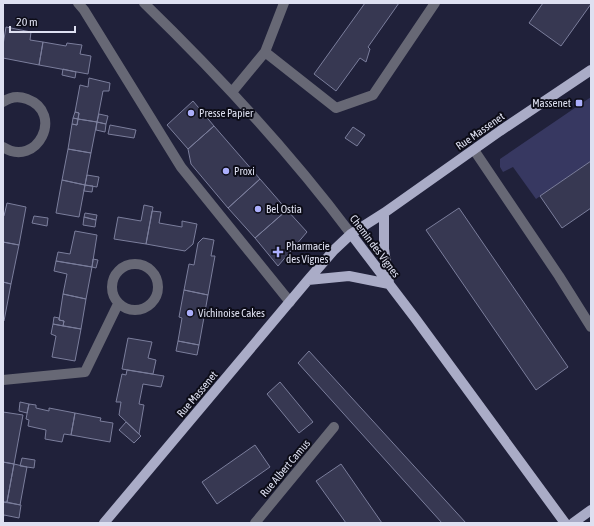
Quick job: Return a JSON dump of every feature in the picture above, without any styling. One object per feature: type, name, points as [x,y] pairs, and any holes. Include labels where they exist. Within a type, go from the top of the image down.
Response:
[{"type":"main road","name":"Rue Massenet","points":[[104,523],[308,280],[334,250],[351,234],[384,213],[591,70]]},
{"type":"main road","points":[[308,280],[349,276],[389,284],[384,249],[384,213]]},
{"type":"main road","name":"Chemin des Vignes","points":[[351,234],[565,523]]},
{"type":"main road","points":[[573,523],[591,510]]},
{"type":"street","points":[[78,3],[84,10],[181,168],[290,302]]},
{"type":"street","name":"Chemin des Vignes","points":[[144,3],[232,92],[328,203],[351,234]]},
{"type":"street","points":[[232,92],[265,52],[284,3]]},
{"type":"street","points":[[265,52],[336,108],[373,95],[435,3]]},
{"type":"street","points":[[3,102],[15,98],[24,98],[32,101],[39,107],[44,115],[46,124],[40,141],[34,147],[26,151],[16,152],[7,150],[3,147]]},
{"type":"street","points":[[474,150],[559,276],[591,327]]},
{"type":"street","points":[[139,264],[150,269],[158,282],[156,297],[152,303],[139,311],[125,309],[118,304],[111,290],[115,275],[120,269],[127,265],[139,264]]},
{"type":"street","points":[[3,380],[85,372],[118,304]]},
{"type":"street","name":"Rue Albert Camus","points":[[255,523],[334,427]]},
{"type":"shaded area","points":[[591,97],[591,161],[536,199],[513,167],[503,172],[500,167],[500,159]]},
{"type":"building","points":[[365,3],[399,3],[368,47],[370,49],[366,62],[360,58],[336,91],[314,74]]},
{"type":"building","points":[[543,3],[591,4],[561,46],[529,23]]},
{"type":"building","points":[[6,27],[31,32],[30,40],[43,42],[39,65],[3,58],[3,45]]},
{"type":"building","points":[[43,42],[66,46],[67,43],[82,45],[80,54],[91,56],[88,74],[39,65]]},
{"type":"building","points":[[63,69],[76,72],[75,78],[62,75]]},
{"type":"building","points":[[89,78],[110,83],[109,91],[103,91],[97,122],[78,119],[79,113],[75,112],[80,85],[88,87]]},
{"type":"building","name":"Presse Papier","points":[[193,101],[214,126],[188,149],[167,125]]},
{"type":"building","points":[[75,112],[79,113],[78,119],[73,118]]},
{"type":"building","points":[[99,114],[108,116],[106,124],[97,122]]},
{"type":"building","points":[[73,118],[78,119],[77,125],[72,124]]},
{"type":"building","points":[[78,119],[97,122],[91,153],[68,149],[72,124],[77,125]]},
{"type":"building","points":[[97,122],[106,124],[105,132],[96,130]]},
{"type":"building","points":[[110,125],[136,130],[134,138],[108,134]]},
{"type":"building","name":"Proxi","points":[[214,126],[260,179],[228,208],[191,164],[188,149]]},
{"type":"building","points":[[353,127],[365,135],[357,146],[345,138]]},
{"type":"building","points":[[68,149],[91,153],[85,185],[62,180]]},
{"type":"building","points":[[591,161],[591,208],[562,228],[540,196]]},
{"type":"building","points":[[87,175],[99,177],[97,187],[85,185]]},
{"type":"building","name":"Bel Ostia","points":[[260,179],[287,210],[255,238],[228,208]]},
{"type":"building","points":[[62,180],[85,185],[79,217],[56,213]]},
{"type":"building","points":[[85,185],[93,186],[92,192],[84,191]]},
{"type":"building","points":[[7,203],[26,207],[19,245],[3,242],[3,216]]},
{"type":"building","points":[[144,205],[153,207],[146,244],[114,239],[118,217],[141,221]]},
{"type":"building","points":[[459,208],[568,367],[536,390],[426,230]]},
{"type":"building","name":"Pharmacie des Vignes","points":[[287,210],[307,232],[278,266],[255,238]]},
{"type":"building","points":[[152,211],[161,212],[159,223],[182,227],[182,221],[197,224],[193,244],[185,251],[146,244]]},
{"type":"building","points":[[85,213],[97,215],[96,220],[84,217]]},
{"type":"building","points":[[34,216],[48,218],[47,226],[32,223]]},
{"type":"building","points":[[84,217],[96,220],[95,227],[83,225]]},
{"type":"building","points":[[75,231],[97,235],[92,267],[56,261],[58,252],[70,254]]},
{"type":"building","points":[[203,238],[214,240],[211,256],[215,256],[208,295],[184,290],[189,264],[194,265],[198,243]]},
{"type":"building","points":[[3,242],[19,245],[11,284],[3,282]]},
{"type":"building","points":[[93,259],[98,260],[96,268],[92,267]]},
{"type":"building","points":[[56,261],[92,267],[86,299],[63,294],[67,274],[54,271]]},
{"type":"building","points":[[3,282],[11,284],[4,321],[3,320]]},
{"type":"building","points":[[184,290],[208,295],[199,345],[178,341],[182,318],[179,317]]},
{"type":"building","points":[[63,294],[86,299],[81,329],[63,326],[64,321],[59,320]]},
{"type":"building","points":[[54,317],[64,321],[63,326],[53,324]]},
{"type":"building","points":[[53,324],[81,329],[75,361],[52,357],[56,336],[51,334]]},
{"type":"building","points":[[128,338],[152,342],[148,358],[156,360],[153,374],[122,369]]},
{"type":"building","points":[[178,341],[199,345],[197,355],[176,351]]},
{"type":"building","points":[[309,351],[466,523],[442,523],[298,363]]},
{"type":"building","points":[[127,370],[164,376],[161,387],[143,384],[139,404],[144,405],[139,434],[119,415],[121,402],[116,402],[122,374],[126,375]]},
{"type":"building","points":[[280,382],[313,422],[299,433],[267,394]]},
{"type":"building","points":[[20,402],[29,404],[27,413],[19,411]]},
{"type":"building","points":[[29,404],[36,405],[36,408],[49,411],[49,408],[75,413],[71,435],[64,434],[62,442],[45,439],[46,430],[28,426],[29,420],[26,419]]},
{"type":"building","points":[[3,412],[23,415],[14,464],[3,462]]},
{"type":"building","points":[[75,413],[101,418],[100,421],[113,423],[110,442],[71,435]]},
{"type":"building","points":[[126,422],[141,436],[134,443],[119,430]]},
{"type":"building","points":[[255,445],[270,467],[217,504],[202,482]]},
{"type":"building","points":[[22,458],[35,460],[34,468],[20,466]]},
{"type":"building","points":[[3,462],[14,464],[7,502],[3,502]]},
{"type":"building","points":[[14,464],[27,467],[20,505],[7,502]]},
{"type":"building","points":[[341,464],[382,523],[346,523],[316,481]]},
{"type":"building","points":[[3,502],[21,505],[19,518],[4,515],[3,519]]},
{"type":"place","name":"Massenet","points":[[579,103]]},
{"type":"place","name":"Presse Papier","points":[[191,113]]},
{"type":"place","name":"Proxi","points":[[226,171]]},
{"type":"place","name":"Bel Ostia","points":[[258,209]]},
{"type":"place","name":"Pharmacie des Vignes","points":[[278,252]]},
{"type":"place","name":"Vichinoise Cakes","points":[[190,313]]}]
